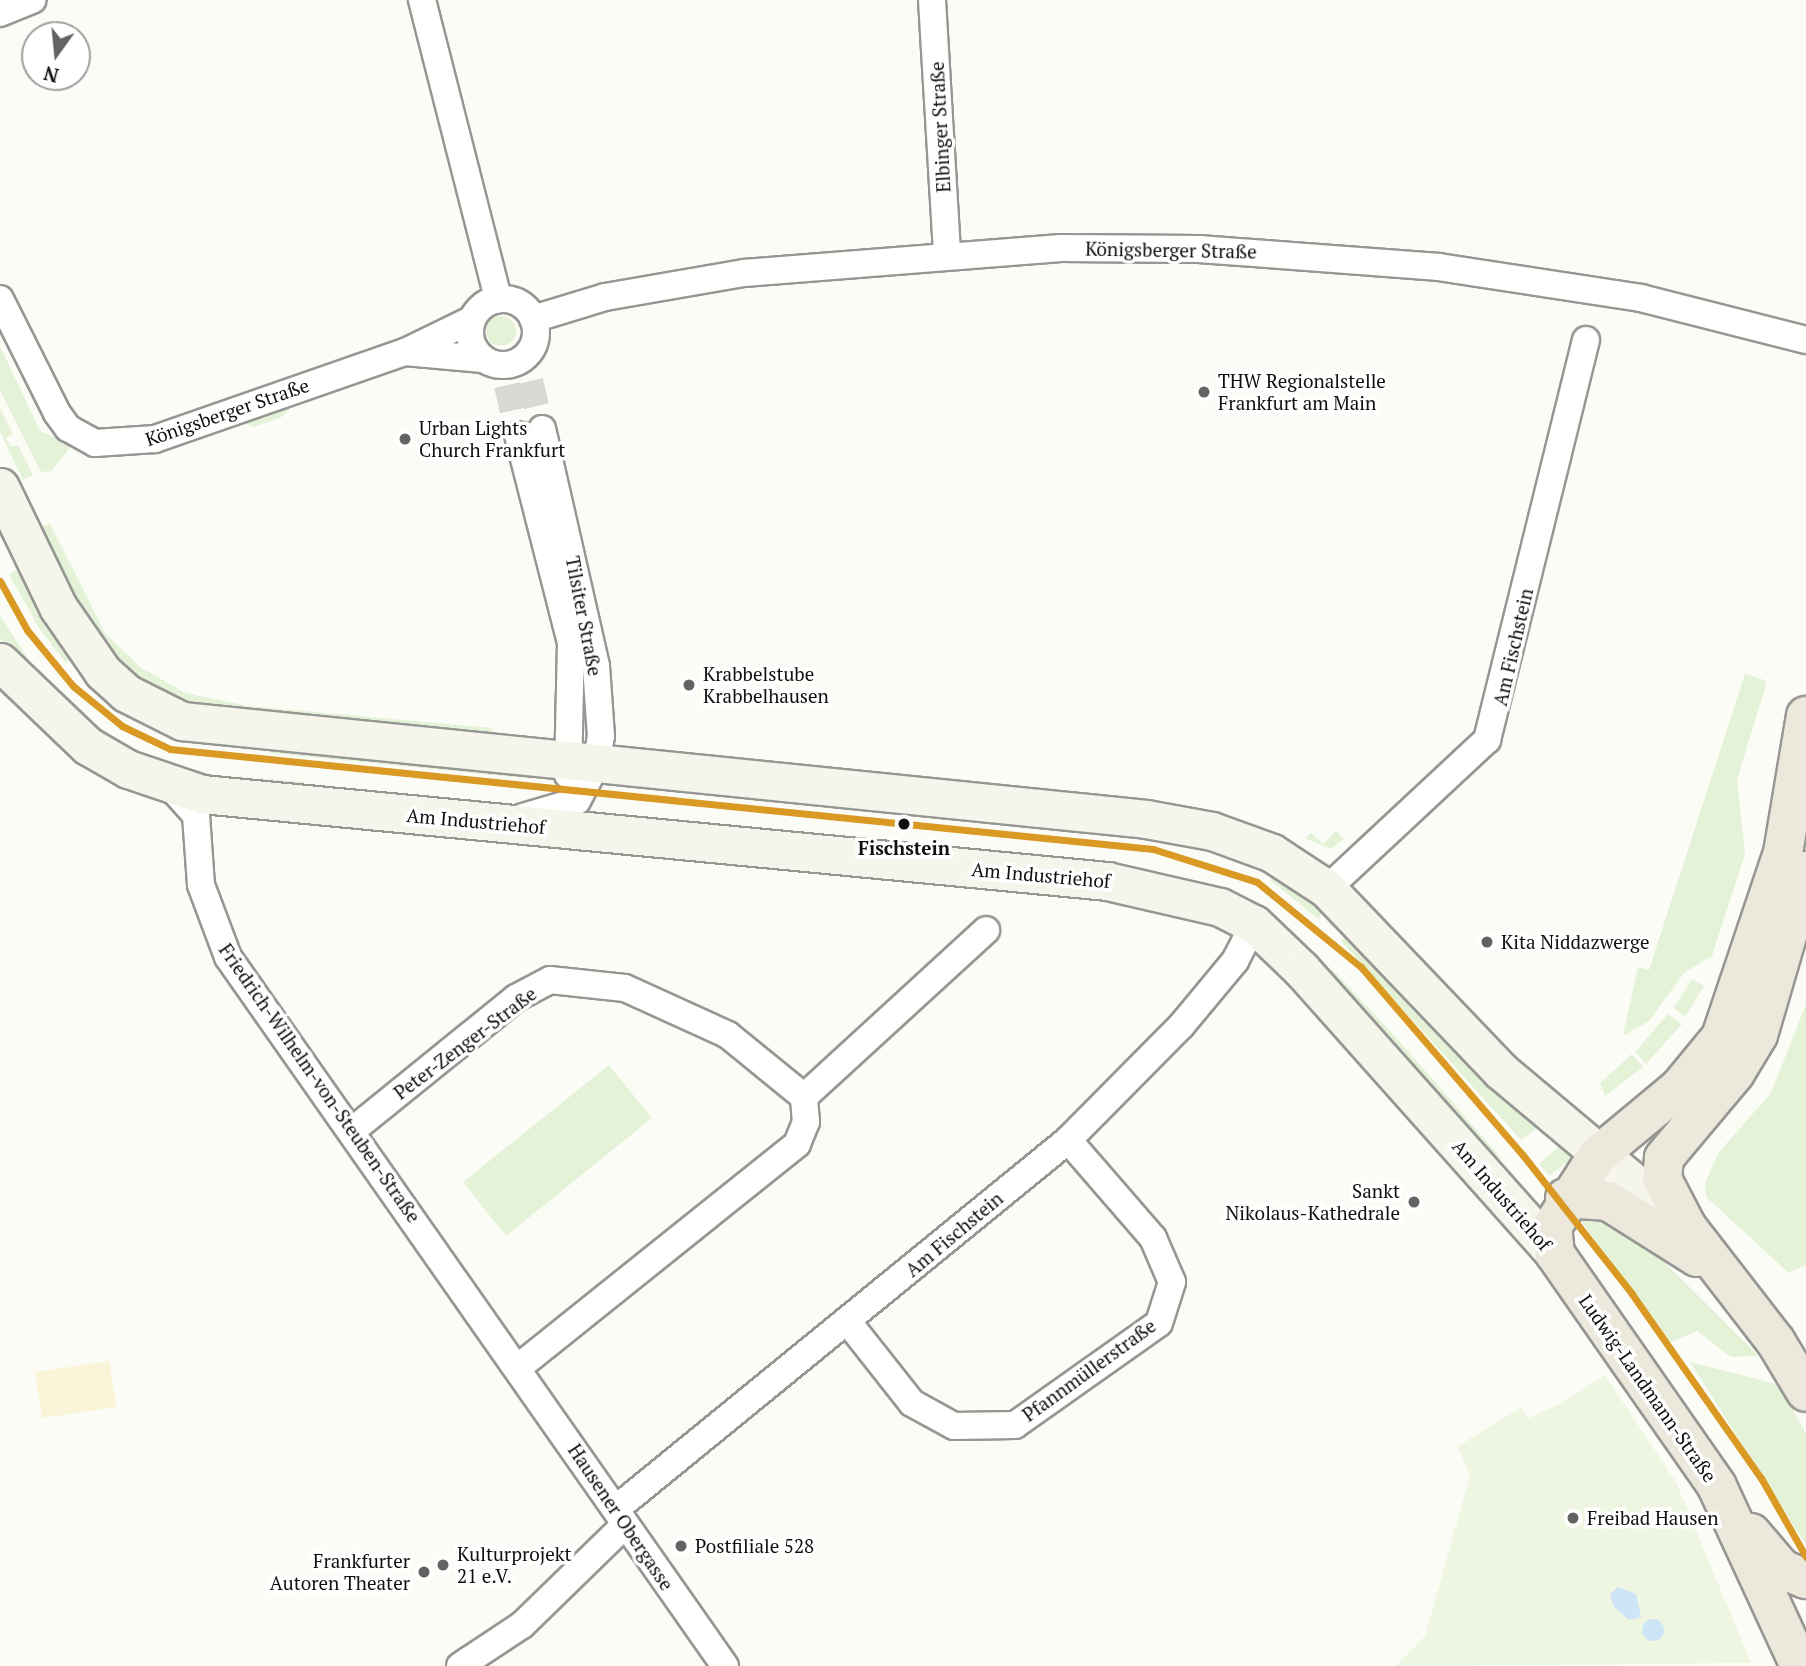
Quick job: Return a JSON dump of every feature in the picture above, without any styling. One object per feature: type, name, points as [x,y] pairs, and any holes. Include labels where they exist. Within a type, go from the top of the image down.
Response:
[{"type":"main road","points":[[0,486],[58,607],[103,673],[154,710],[218,729],[581,762],[1183,824],[1272,853],[1327,889],[1417,988],[1597,1156],[1687,1227]]},
{"type":"main road","name":"Friedrich-Wilhelm-von-Steuben-Straße","points":[[0,662],[30,695],[88,746],[169,785]]},
{"type":"main road","points":[[0,673],[30,695]]},
{"type":"main road","points":[[1555,1254],[1552,1227],[1565,1198],[1597,1156],[1701,1065],[1729,1020],[1783,853],[1806,716]]},
{"type":"main road","name":"Am Industriehof","points":[[169,785],[263,802],[1131,884],[1198,900],[1254,924],[1302,970],[1555,1254]]},
{"type":"main road","points":[[1806,871],[1753,1045],[1664,1158],[1663,1185],[1687,1227],[1806,1392]]},
{"type":"main road","points":[[1565,1198],[1589,1197],[1629,1211],[1731,1285]]},
{"type":"main road","name":"Ludwig-Landmann-Straße","points":[[1555,1254],[1717,1486],[1800,1666]]},
{"type":"main road","points":[[1717,1486],[1782,1569],[1806,1579]]},
{"type":"street","points":[[422,0],[498,299]]},
{"type":"street","name":"Elbinger Straße","points":[[932,0],[947,255]]},
{"type":"street","points":[[0,13],[27,1]]},
{"type":"street","name":"Königsberger Straße","points":[[533,319],[606,297],[744,273],[947,255],[1199,249],[1440,267],[1641,298],[1806,340]]},
{"type":"street","name":"Königsberger Straße","points":[[0,299],[57,413],[68,428],[95,443],[155,439],[405,352],[471,320]]},
{"type":"street","points":[[498,299],[521,304],[533,319],[535,339],[508,369],[472,347],[471,320],[498,299]]},
{"type":"street","name":"Am Fischstein","points":[[1327,889],[1487,740],[1586,340]]},
{"type":"street","name":"Königsberger Straße","points":[[405,352],[508,369]]},
{"type":"street","name":"Tilsiter Straße","points":[[577,801],[596,666],[530,432],[571,643],[581,762]]},
{"type":"street","name":"Friedrich-Wilhelm-von-Steuben-Straße","points":[[169,785],[196,815],[201,885],[216,935],[520,1366]]},
{"type":"street","points":[[480,822],[545,814],[577,801],[615,835]]},
{"type":"street","name":"Am Fischstein","points":[[460,1666],[522,1625],[621,1517],[848,1322],[1068,1140],[1181,1026],[1235,961],[1254,924]]},
{"type":"street","points":[[520,1366],[797,1144],[806,1122],[804,1097],[986,930]]},
{"type":"street","name":"Peter-Zenger-Straße","points":[[353,1130],[516,999],[551,979],[625,988],[728,1035],[804,1097]]},
{"type":"street","name":"Pfannmüllerstraße","points":[[848,1322],[912,1403],[954,1426],[1015,1425],[1159,1323],[1172,1282],[1153,1238],[1068,1140]]},
{"type":"street","name":"Hausener Obergasse","points":[[520,1366],[725,1666]]},
{"type":"green space","points":[[501,316],[512,320],[516,331],[512,342],[501,346],[490,342],[486,331],[490,320]]},
{"type":"green space","points":[[0,346],[40,431],[72,445],[51,471],[41,472],[0,390]]},
{"type":"green space","points":[[287,401],[291,408],[280,418],[253,427],[237,419]]},
{"type":"green space","points":[[0,408],[13,434],[6,438],[11,447],[18,445],[33,475],[23,480],[0,432]]},
{"type":"green space","points":[[50,524],[105,633],[140,667],[185,693],[248,706],[492,728],[491,735],[191,706],[128,675],[84,623],[40,527]]},
{"type":"green space","points":[[22,568],[52,628],[72,660],[65,662],[39,628],[9,574]]},
{"type":"green space","points":[[0,615],[35,670],[67,703],[138,755],[216,775],[304,782],[304,788],[213,783],[114,747],[10,654],[0,639]]},
{"type":"green space","points":[[1745,674],[1767,681],[1737,780],[1745,854],[1712,956],[1684,973],[1649,1021],[1623,1036],[1638,967],[1649,970]]},
{"type":"green space","points":[[271,749],[525,772],[533,779],[270,753]]},
{"type":"green space","points":[[1336,831],[1344,839],[1331,849],[1305,838],[1311,833],[1323,844]]},
{"type":"green space","points":[[1274,871],[1325,911],[1318,919],[1270,880]]},
{"type":"green space","points":[[1349,933],[1434,1028],[1539,1126],[1521,1140],[1341,941]]},
{"type":"green space","points":[[1332,969],[1394,1035],[1501,1158],[1493,1165],[1327,976]]},
{"type":"green space","points":[[1692,979],[1704,986],[1685,1017],[1674,1008]]},
{"type":"green space","points":[[1806,1004],[1806,1265],[1789,1273],[1706,1197],[1705,1183],[1719,1152],[1771,1093]]},
{"type":"green space","points":[[1668,1014],[1682,1024],[1646,1064],[1635,1052]]},
{"type":"green space","points":[[1632,1054],[1643,1067],[1605,1096],[1600,1083]]},
{"type":"green space","points":[[609,1065],[652,1118],[506,1236],[463,1182]]},
{"type":"green space","points":[[1562,1144],[1575,1156],[1549,1176],[1539,1164]]},
{"type":"green space","points":[[1591,1214],[1640,1238],[1759,1356],[1731,1357],[1697,1331],[1670,1342],[1581,1221]]},
{"type":"green space","points":[[1690,1362],[1776,1384],[1786,1398],[1806,1434],[1806,1545]]},
{"type":"green space","name":"Freibad Hausen","points":[[1605,1375],[1676,1482],[1751,1663],[1396,1666],[1425,1636],[1470,1476],[1458,1446],[1522,1407],[1528,1418],[1558,1405]]},
{"type":"sand","points":[[109,1361],[117,1407],[42,1418],[35,1372]]},
{"type":"water","points":[[1618,1587],[1636,1594],[1641,1617],[1629,1620],[1614,1607],[1610,1594]]},
{"type":"water","points":[[1653,1619],[1661,1622],[1664,1630],[1661,1638],[1653,1641],[1645,1638],[1642,1630],[1645,1622]]},
{"type":"tunnel","points":[[530,381],[542,429]]},
{"type":"tunnel","points":[[507,385],[518,435]]},
{"type":"transit line","points":[[0,581],[27,630],[73,686],[122,726],[170,749],[1153,849],[1257,882],[1361,967],[1522,1154],[1632,1294],[1761,1478],[1806,1557]]},
{"type":"place","name":"THW Regionalstelle Frankfurt am Main","points":[[1204,392]]},
{"type":"place","name":"Urban Lights Church Frankfurt","points":[[405,439]]},
{"type":"place","name":"Krabbelstube Krabbelhausen","points":[[689,685]]},
{"type":"place","name":"Fischstein","points":[[904,824]]},
{"type":"place","name":"Kita Niddazwerge","points":[[1487,942]]},
{"type":"place","name":"Sankt Nikolaus-Kathedrale","points":[[1414,1202]]},
{"type":"place","name":"Freibad Hausen","points":[[1573,1518]]},
{"type":"place","name":"Postfiliale 528","points":[[681,1546]]},
{"type":"place","name":"Kulturprojekt 21 e.V.","points":[[443,1565]]},
{"type":"place","name":"Frankfurter Autoren Theater","points":[[424,1572]]}]
